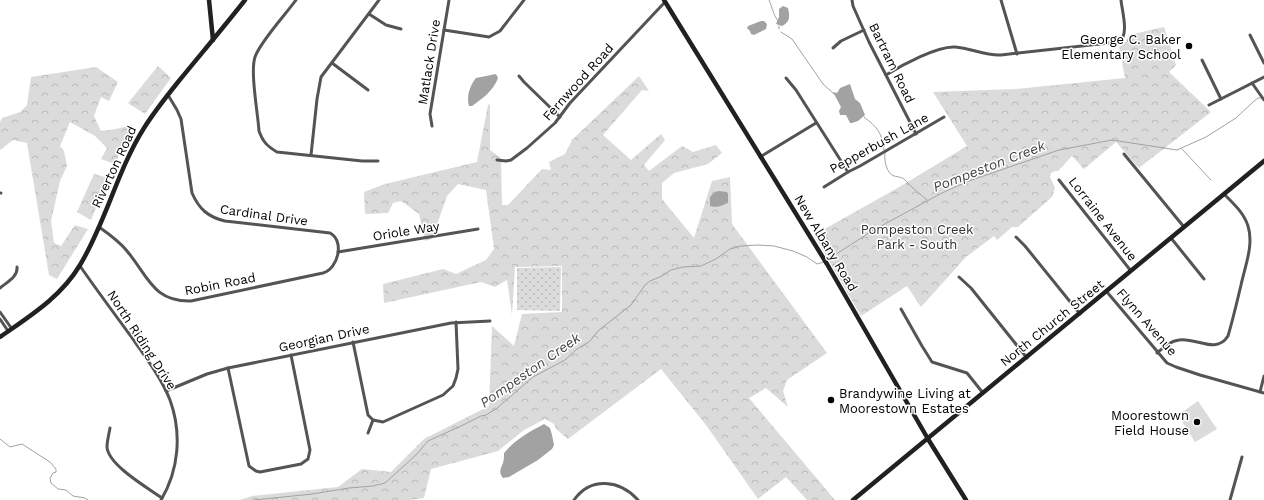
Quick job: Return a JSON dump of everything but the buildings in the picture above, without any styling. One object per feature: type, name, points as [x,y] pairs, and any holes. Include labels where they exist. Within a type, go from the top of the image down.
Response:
[{"type":"main road","points":[[209,0],[213,40]]},
{"type":"main road","name":"Riverton Road","points":[[0,337],[44,307],[80,266],[99,227],[137,140],[152,115],[245,0]]},
{"type":"main road","name":"New Albany Road","points":[[664,1],[827,264],[928,439],[966,500]]},
{"type":"main road","name":"North Church Street","points":[[853,500],[1264,161]]},
{"type":"street","points":[[296,0],[259,48],[254,61],[253,72],[259,131],[264,144],[277,152],[378,161]]},
{"type":"street","points":[[311,155],[319,86],[323,73],[379,0]]},
{"type":"street","name":"Matlack Drive","points":[[432,126],[430,114],[449,0]]},
{"type":"street","points":[[444,30],[489,37],[500,32],[524,0]]},
{"type":"street","name":"Bartram Road","points":[[852,0],[853,6],[864,30],[916,134]]},
{"type":"street","points":[[1001,0],[1017,54]]},
{"type":"street","points":[[886,75],[932,52],[946,48],[956,47],[991,55],[1017,54],[1122,41],[1125,35],[1121,0]]},
{"type":"street","name":"Fernwood Road","points":[[497,160],[506,161],[515,157],[546,132],[560,117],[570,103],[664,1]]},
{"type":"street","points":[[369,14],[386,25],[401,30]]},
{"type":"street","points":[[833,48],[842,41],[864,30]]},
{"type":"street","points":[[1250,35],[1264,63]]},
{"type":"street","points":[[1202,60],[1220,99]]},
{"type":"street","points":[[332,63],[368,90]]},
{"type":"street","points":[[519,76],[560,117]]},
{"type":"street","points":[[1209,105],[1264,77]]},
{"type":"street","points":[[786,78],[848,172]]},
{"type":"street","points":[[1252,83],[1264,100]]},
{"type":"street","name":"Cardinal Drive","points":[[168,96],[181,119],[192,193],[202,210],[214,219],[225,221],[330,233],[336,238],[338,252]]},
{"type":"street","name":"Pepperbush Lane","points":[[824,187],[944,117]]},
{"type":"street","points":[[760,157],[816,123]]},
{"type":"street","points":[[1124,154],[1184,227]]},
{"type":"street","name":"Lorraine Avenue","points":[[1059,180],[1132,271]]},
{"type":"street","points":[[1157,352],[1169,343],[1177,340],[1188,340],[1215,345],[1223,343],[1228,336],[1247,259],[1250,240],[1245,220],[1238,209],[1224,194]]},
{"type":"street","name":"Robin Road","points":[[99,227],[116,239],[127,251],[157,291],[168,298],[180,301],[191,301],[323,273],[332,269],[338,252]]},
{"type":"street","name":"Oriole Way","points":[[338,252],[478,229]]},
{"type":"street","points":[[1016,238],[1025,246],[1080,314]]},
{"type":"street","points":[[1171,238],[1204,279]]},
{"type":"street","name":"North Riding Drive","points":[[80,266],[138,347],[166,391],[174,413],[178,440],[177,451],[173,474],[161,499]]},
{"type":"street","points":[[0,288],[14,278],[18,271],[17,267]]},
{"type":"street","points":[[959,277],[971,288],[1027,358]]},
{"type":"street","name":"Flynn Avenue","points":[[1107,292],[1167,363],[1264,393]]},
{"type":"street","points":[[901,309],[932,362],[960,370],[966,374],[983,393]]},
{"type":"street","points":[[0,312],[10,330]]},
{"type":"street","points":[[0,319],[10,330]]},
{"type":"street","name":"Georgian Drive","points":[[166,391],[207,374],[228,368],[456,322],[490,321]]},
{"type":"street","points":[[353,342],[368,415],[373,420],[378,422],[386,421],[442,395],[450,389],[455,382],[458,369],[456,322]]},
{"type":"street","points":[[228,368],[249,466],[256,472],[260,472],[301,464],[308,459],[310,450],[291,356]]},
{"type":"street","points":[[1260,392],[1264,376]]},
{"type":"street","points":[[368,433],[373,420]]},
{"type":"street","points":[[110,428],[107,447],[111,459],[161,499]]},
{"type":"street","points":[[1230,500],[1242,457]]},
{"type":"street","points":[[574,500],[579,494],[589,487],[606,483],[618,485],[624,488],[638,500]]},
{"type":"green space","name":"Pompeston Creek Park - South","points":[[1164,27],[1176,65],[1169,72],[1211,112],[1139,168],[1116,142],[1084,169],[1072,156],[1058,171],[1051,173],[1050,177],[1055,188],[1052,197],[1018,227],[1012,227],[997,240],[994,236],[966,257],[921,307],[907,286],[861,316],[814,235],[901,186],[967,146],[933,92],[1015,89],[1125,78],[1119,47],[1126,41],[1129,35]]},
{"type":"green space","points":[[158,66],[171,78],[145,114],[128,103]]},
{"type":"green space","points":[[96,67],[118,82],[109,101],[101,97],[94,116],[101,131],[132,125],[115,164],[101,159],[107,148],[95,136],[70,122],[60,146],[64,151],[67,166],[60,181],[51,221],[54,243],[61,246],[75,225],[88,229],[57,279],[49,275],[27,143],[13,140],[0,150],[0,122],[2,118],[20,112],[27,105],[31,77]]},
{"type":"green space","points":[[639,76],[649,91],[642,90],[603,135],[631,160],[661,134],[665,140],[644,165],[649,171],[682,146],[693,152],[716,145],[722,153],[708,164],[674,173],[662,183],[662,199],[694,238],[712,181],[730,177],[732,224],[827,353],[787,380],[783,391],[788,407],[766,388],[749,398],[835,500],[807,500],[786,477],[758,499],[706,425],[661,369],[568,439],[556,429],[554,424],[545,419],[524,430],[498,451],[431,469],[424,498],[409,500],[240,500],[252,496],[338,487],[362,469],[391,472],[424,439],[489,406],[492,326],[514,346],[522,314],[562,312],[562,266],[515,267],[512,315],[507,280],[495,287],[481,282],[384,303],[383,284],[443,269],[456,274],[486,260],[494,249],[486,190],[458,184],[447,196],[432,239],[425,241],[419,214],[401,201],[393,203],[388,213],[365,214],[364,192],[385,184],[477,162],[488,105],[490,104],[490,150],[501,158],[502,205],[508,205],[542,169],[551,170],[549,162],[565,154],[572,140]]},
{"type":"green space","points":[[94,174],[108,178],[91,220],[77,212]]},
{"type":"green space","points":[[561,267],[560,311],[517,310],[517,268]]},
{"type":"green space","name":"Moorestown Field House","points":[[1198,401],[1217,429],[1195,442],[1178,415]]},
{"type":"shaded area","points":[[783,6],[788,8],[789,17],[787,23],[782,26],[776,24],[779,17],[779,9]]},
{"type":"shaded area","points":[[764,21],[767,24],[766,29],[754,35],[751,34],[747,28],[748,26]]},
{"type":"shaded area","points":[[496,74],[498,78],[491,90],[472,106],[469,106],[469,91],[476,78]]},
{"type":"shaded area","points":[[850,84],[855,99],[860,103],[865,115],[858,121],[852,123],[850,123],[846,115],[840,115],[839,111],[841,107],[833,92],[837,93],[840,88]]},
{"type":"shaded area","points":[[718,191],[727,192],[728,202],[724,205],[714,207],[710,206],[710,197]]},
{"type":"shaded area","points":[[544,424],[550,428],[554,445],[552,449],[538,460],[509,477],[503,478],[500,472],[504,461],[504,453],[518,440]]},
{"type":"waterway","points":[[769,0],[778,21]]},
{"type":"waterway","points":[[781,32],[792,39],[823,84],[834,94]]},
{"type":"waterway","name":"Pompeston Creek","points":[[827,260],[872,231],[940,194],[966,182],[1059,150],[1112,140],[1177,150],[1206,137],[1236,118],[1253,102],[1258,98],[1261,98]]},
{"type":"waterway","points":[[864,117],[878,130],[882,139],[884,150]]},
{"type":"waterway","points":[[1182,149],[1211,180]]},
{"type":"waterway","points":[[885,153],[885,163],[889,172],[894,176],[903,179],[927,200]]},
{"type":"waterway","name":"Pompeston Creek","points":[[254,500],[312,494],[385,483],[416,455],[428,441],[486,415],[496,409],[533,377],[565,360],[577,349],[589,342],[599,330],[631,305],[645,285],[671,270],[683,267],[701,266],[716,259],[730,249],[741,246],[758,245],[774,246],[793,251],[807,257],[817,264],[824,262]]},
{"type":"waterway","name":"Pompeston Creek","points":[[0,439],[10,447],[22,444],[50,462],[56,469],[56,472],[53,473],[50,478],[51,483],[58,489],[66,490],[73,496],[88,500]]},
{"type":"place","name":"George C. Baker Elementary School","points":[[1189,46]]},
{"type":"place","name":"Brandywine Living at Moorestown Estates","points":[[831,400]]},
{"type":"place","name":"Moorestown Field House","points":[[1197,422]]}]
